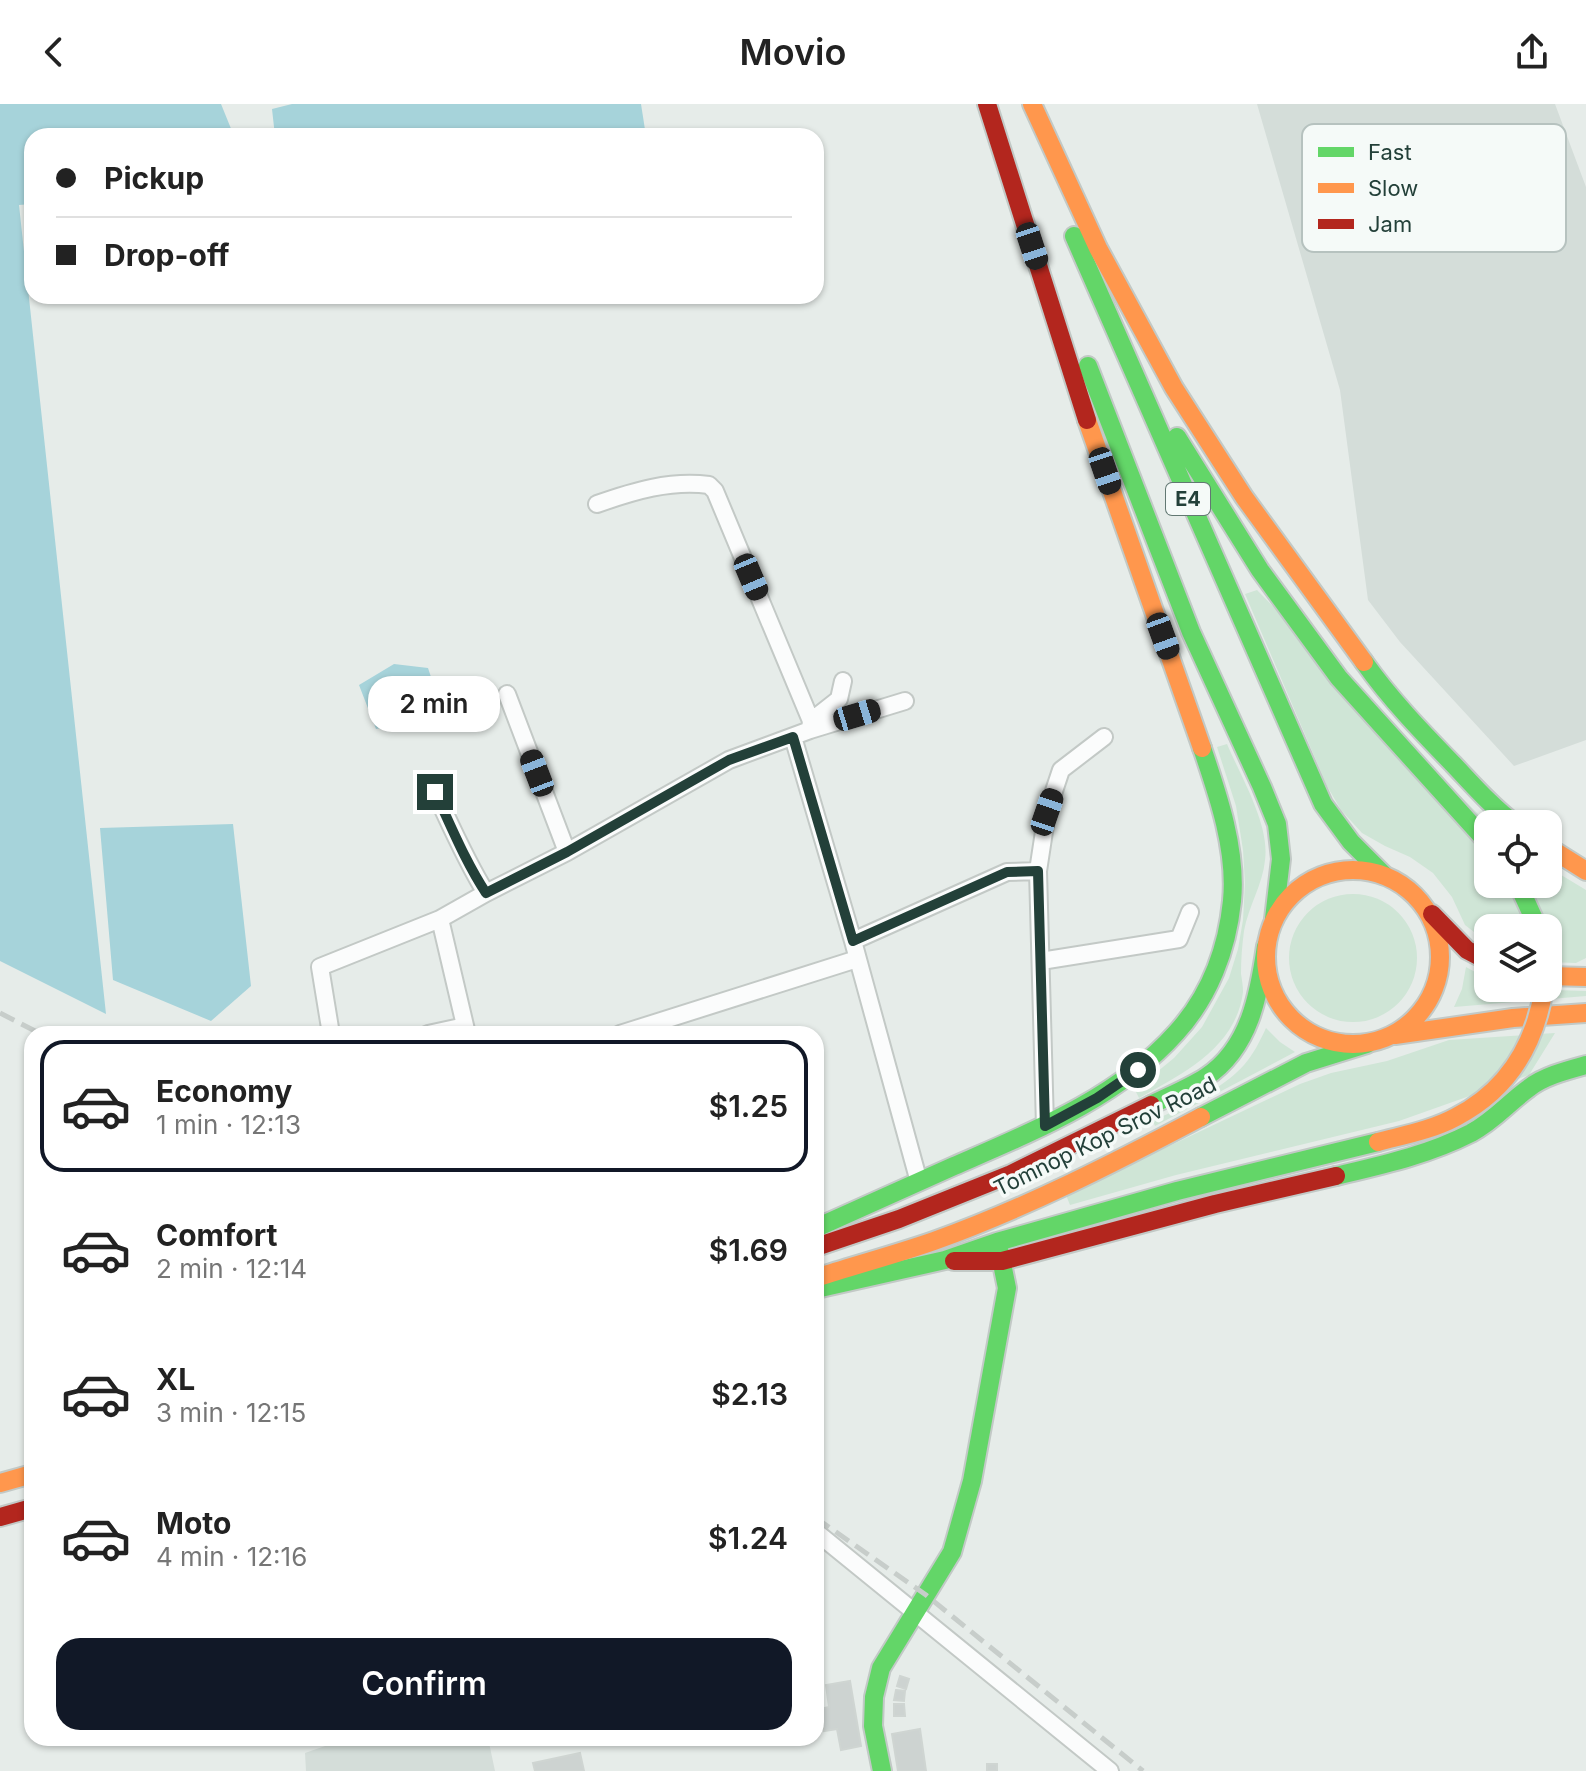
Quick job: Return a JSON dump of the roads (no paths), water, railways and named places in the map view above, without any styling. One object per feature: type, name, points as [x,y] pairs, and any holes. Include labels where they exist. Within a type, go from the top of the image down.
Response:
[{"type":"main road","name":"E4","points":[[987,104],[1191,632],[1277,824],[1281,859],[1274,919],[1266,946],[1266,973],[1275,998],[1292,1020],[1314,1036],[1340,1044],[1367,1044],[1392,1036],[1416,1018],[1433,993],[1440,964],[1437,934],[1424,906],[1406,888],[1384,875],[1362,856],[1343,836],[1323,804],[1082,256],[1025,104]]},
{"type":"main road","points":[[824,1224],[1045,1126],[1097,1098],[1138,1070],[1163,1049],[1204,996],[1218,966],[1232,902],[1232,869],[1226,831],[1212,777],[1095,444],[987,104]]},
{"type":"main road","points":[[1032,104],[1098,248],[1174,388],[1244,497],[1375,678],[1497,810]]},
{"type":"main road","points":[[1082,256],[1180,444],[1260,570],[1339,678],[1474,827]]},
{"type":"main road","points":[[1562,856],[1586,871]]},
{"type":"main road","name":"E4","points":[[1274,919],[1289,897],[1309,881],[1333,871],[1359,869],[1384,875]]},
{"type":"main road","points":[[1424,906],[1474,954]]},
{"type":"main road","name":"Tomnop Kop Srov Road","points":[[824,1244],[899,1219],[1011,1174],[1205,1078],[1228,1058],[1246,1028],[1259,995],[1266,946]]},
{"type":"main road","points":[[1562,976],[1586,977]]},
{"type":"main road","points":[[824,1287],[945,1260],[997,1242],[1177,1191],[1421,1131],[1454,1118],[1483,1100],[1507,1078],[1527,1049],[1537,1027],[1541,1002]]},
{"type":"main road","points":[[1392,1036],[1513,1018],[1586,1013]]},
{"type":"main road","name":"Tomnop Kop Srov Road","points":[[824,1275],[934,1241],[1016,1208],[1088,1176],[1306,1063],[1367,1044]]},
{"type":"main road","points":[[945,1260],[1002,1261],[1215,1204],[1411,1158],[1470,1133],[1500,1114],[1531,1086],[1586,1065]]},
{"type":"main road","points":[[882,1771],[873,1726],[874,1697],[881,1668],[952,1552],[972,1481],[1007,1288],[997,1242]]},
{"type":"main road","points":[[0,1483],[24,1476]]},
{"type":"main road","points":[[0,1517],[24,1510]]},
{"type":"street","points":[[597,504],[642,488],[673,484],[709,485],[715,491],[811,725]]},
{"type":"street","points":[[330,1026],[320,967],[440,919],[567,852],[729,760],[793,737],[839,699],[843,681]]},
{"type":"street","points":[[507,694],[567,852]]},
{"type":"street","points":[[811,725],[905,701]]},
{"type":"street","points":[[793,737],[919,1182]]},
{"type":"street","points":[[1045,1126],[1038,871],[1047,812],[1061,770],[1104,737]]},
{"type":"street","points":[[435,792],[469,867],[486,893]]},
{"type":"street","points":[[853,941],[1007,872],[1038,871]]},
{"type":"street","points":[[1041,961],[1179,939],[1190,912]]},
{"type":"street","points":[[440,919],[465,1026]]},
{"type":"street","points":[[645,1026],[857,959]]},
{"type":"street","points":[[824,1538],[1110,1771]]},
{"type":"water","points":[[0,104],[221,104],[231,128],[24,128],[24,205],[19,205],[24,251],[24,304],[30,304],[106,1014],[0,961]]},
{"type":"water","points":[[292,104],[641,104],[645,128],[274,128],[272,109]]},
{"type":"water","points":[[394,664],[428,668],[444,716],[376,729],[359,685]]},
{"type":"water","points":[[233,824],[251,986],[211,1021],[113,980],[100,828]]},
{"type":"railway","points":[[0,1013],[25,1026]]},
{"type":"railway","points":[[824,1524],[926,1595],[1143,1771]]}]
